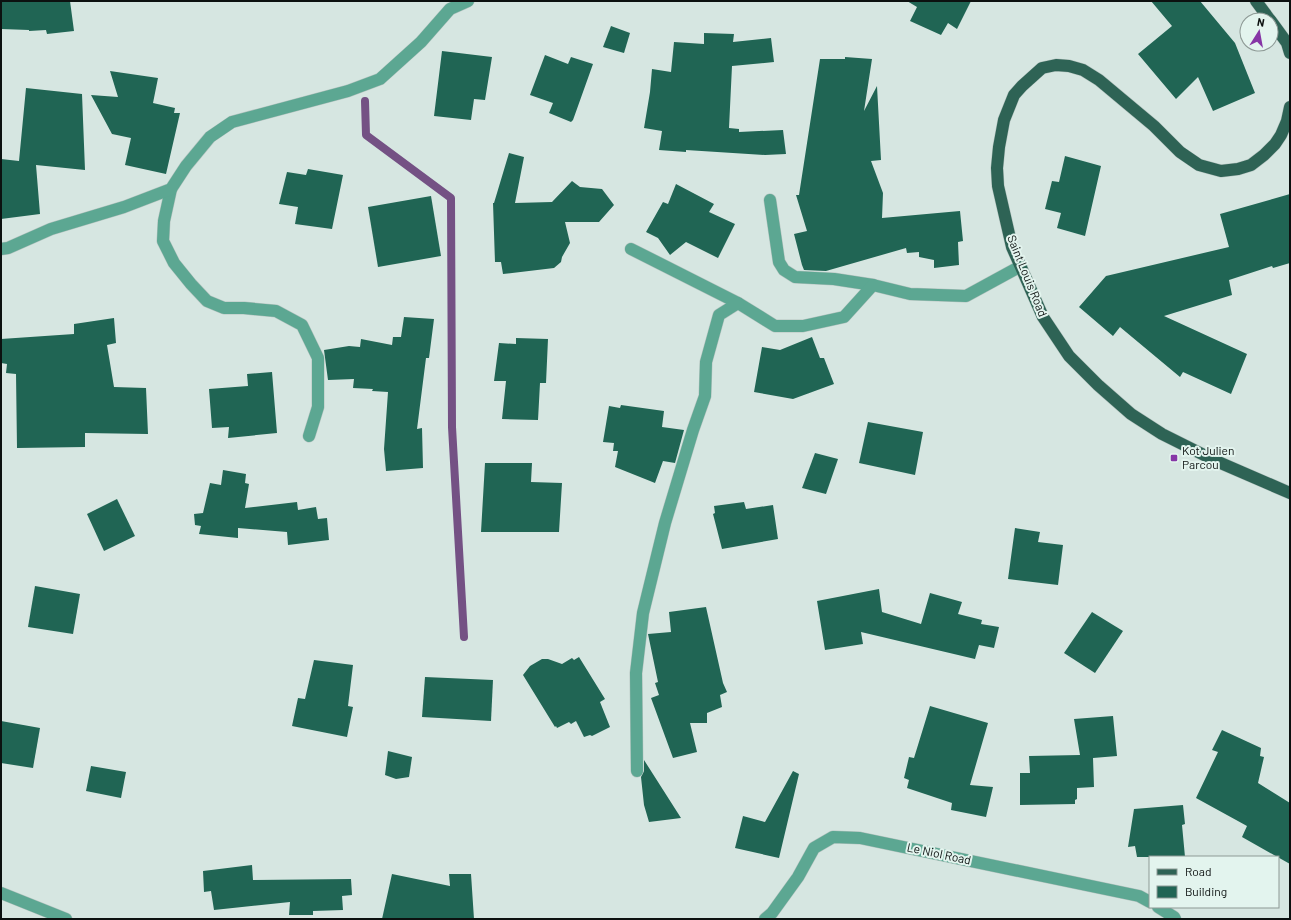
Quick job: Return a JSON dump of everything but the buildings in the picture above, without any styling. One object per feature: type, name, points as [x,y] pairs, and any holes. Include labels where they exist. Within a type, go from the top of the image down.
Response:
[{"type":"main road","points":[[1256,1],[1265,12]]},
{"type":"main road","points":[[1279,32],[1290,52]]},
{"type":"main road","name":"Saint Louis Road","points":[[1290,107],[1287,121],[1281,134],[1275,144],[1264,155],[1251,165],[1238,169],[1221,171],[1199,165],[1180,152],[1154,126],[1099,80],[1083,70],[1056,64],[1042,68],[1014,95],[1004,120],[999,147],[998,186],[1012,247],[1043,317],[1068,356],[1131,414],[1162,434],[1216,462],[1290,493]]},
{"type":"street","points":[[309,436],[318,407],[318,358],[302,325],[276,311],[224,308],[206,301],[174,263],[163,241],[164,221],[171,189],[186,166],[210,137],[232,122],[348,91],[380,79],[421,42],[450,9],[468,1]]},
{"type":"street","points":[[1,249],[8,248],[52,230],[124,207],[171,189]]},
{"type":"street","points":[[770,200],[779,262],[784,270],[795,277],[834,279],[873,285],[910,294],[966,296],[1021,266]]},
{"type":"street","points":[[631,249],[738,303],[775,326],[803,326],[844,317],[873,285]]},
{"type":"street","points":[[637,772],[636,673],[643,613],[665,523],[693,430],[705,396],[706,362],[719,315],[738,303]]},
{"type":"street","name":"Le Niol Road","points":[[765,919],[772,914],[798,877],[814,848],[833,837],[860,838],[891,844],[1139,896],[1149,901]]},
{"type":"street","points":[[1,893],[66,919]]},
{"type":"street","points":[[1160,908],[1175,919]]},
{"type":"waterway","points":[[365,101],[366,135],[451,198],[452,427],[464,637]]},
{"type":"place","name":"Kot Julien Parcou","points":[[1174,458]]}]
